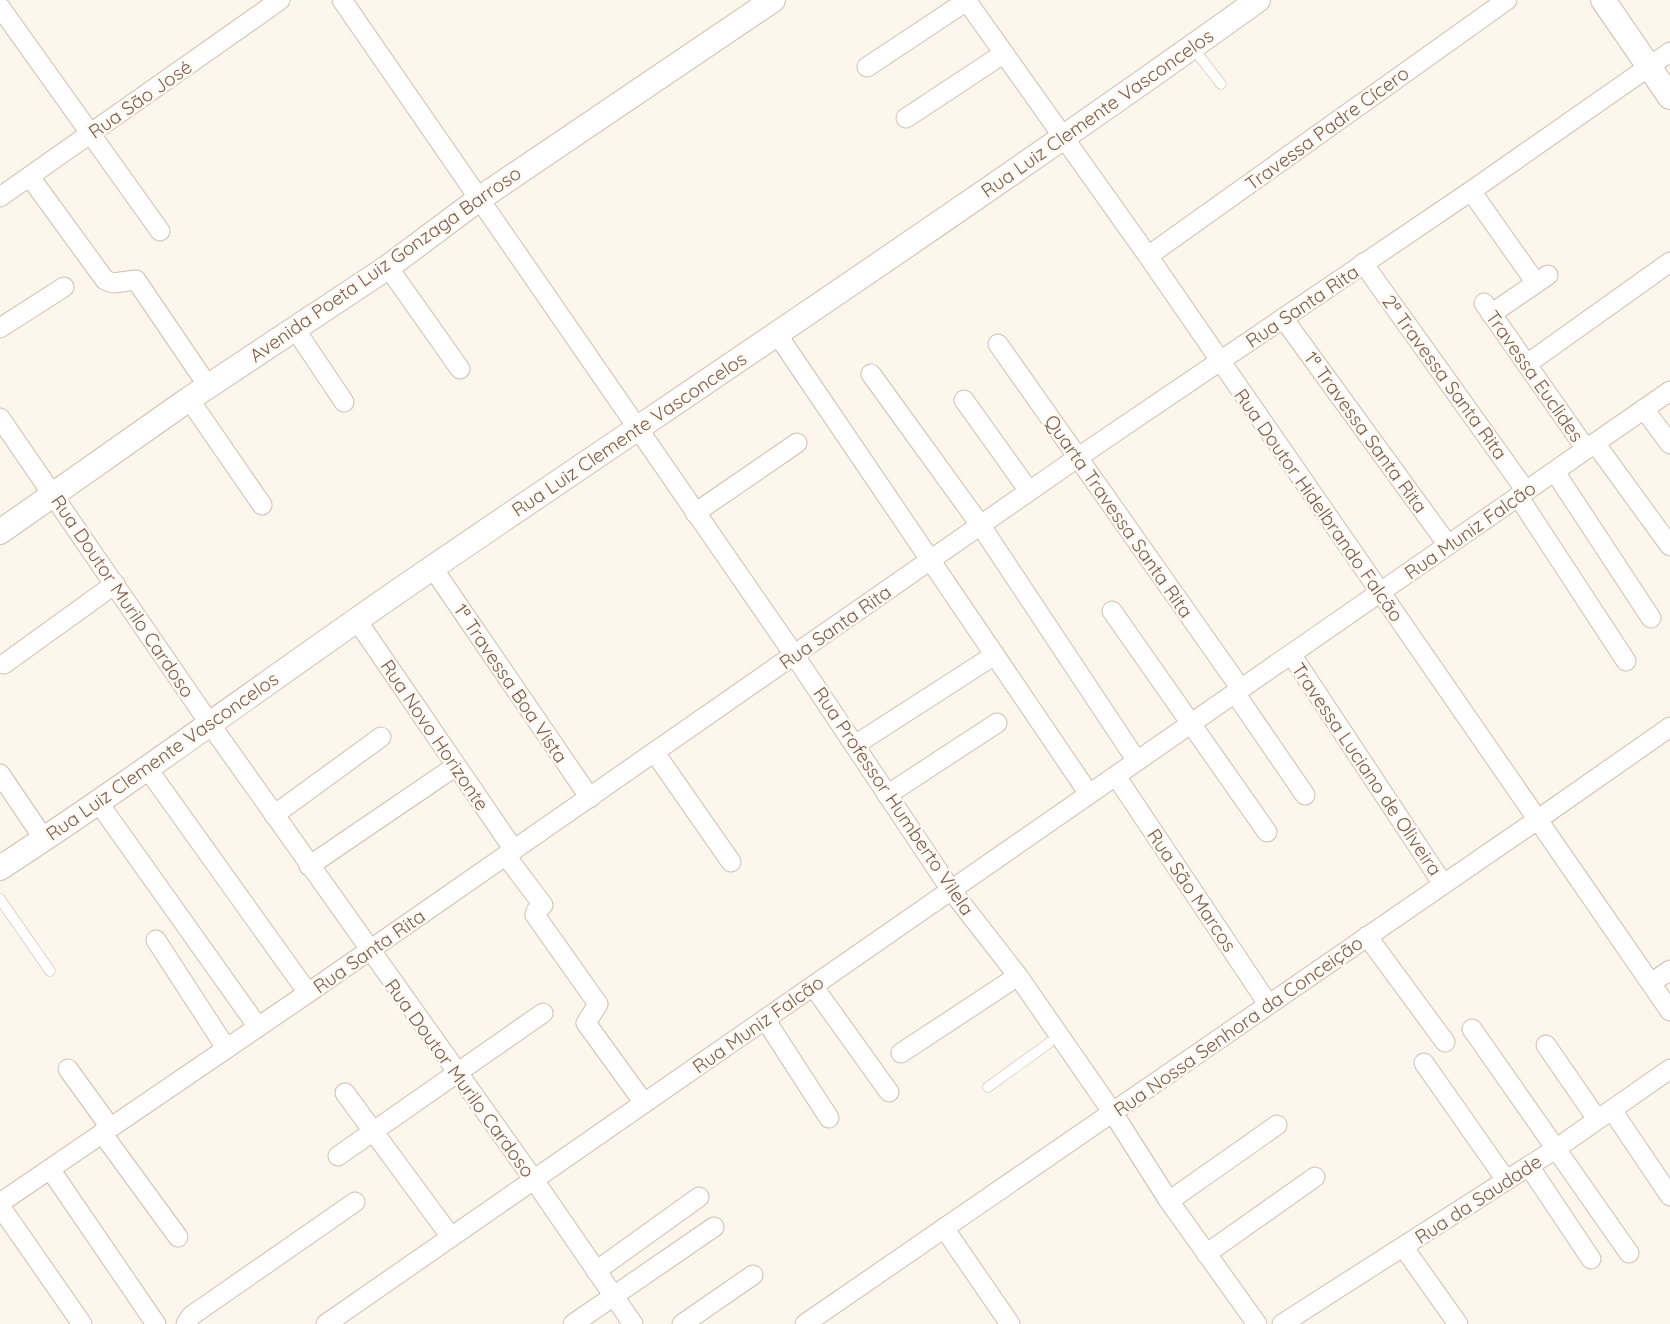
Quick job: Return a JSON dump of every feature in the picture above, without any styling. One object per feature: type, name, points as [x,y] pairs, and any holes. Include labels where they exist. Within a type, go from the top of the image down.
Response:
[{"type":"street","name":"Rua São José","points":[[0,197],[280,0]]},
{"type":"street","name":"Rua Professor Humberto Vilela","points":[[342,0],[795,656],[951,890],[1018,976],[1054,1040],[1113,1113],[1169,1201],[1257,1324]]},
{"type":"street","name":"Avenida Poeta Luiz Gonzaga Barroso","points":[[0,532],[199,393],[388,267],[479,199],[773,0]]},
{"type":"street","points":[[867,66],[967,0]]},
{"type":"street","name":"Rua Doutor Hidelbrando Falcão","points":[[967,0],[1148,256],[1537,820],[1661,976],[1670,1011]]},
{"type":"street","name":"Rua Luiz Clemente Vasconcelos","points":[[0,868],[148,768],[356,619],[1064,138],[1258,0]]},
{"type":"street","name":"Travessa Padre Cícero","points":[[1148,256],[1507,0]]},
{"type":"street","points":[[1603,0],[1670,96]]},
{"type":"street","points":[[0,6],[160,231]]},
{"type":"street","name":"Rua Santa Rita","points":[[0,1204],[655,753],[1077,458],[1471,191],[1670,52]]},
{"type":"street","points":[[906,118],[1003,54]]},
{"type":"street","points":[[30,177],[105,280],[113,283],[136,280],[262,505]]},
{"type":"street","name":"Travessa Euclides","points":[[1471,191],[1542,279],[1488,309],[1527,364],[1670,546]]},
{"type":"street","points":[[1527,364],[1670,262]]},
{"type":"street","name":"2ª Travessa Santa Rita","points":[[1363,263],[1522,493],[1626,661]]},
{"type":"street","points":[[388,267],[460,369]]},
{"type":"street","points":[[0,328],[64,287]]},
{"type":"street","name":"1ª Travessa Santa Rita","points":[[1283,318],[1448,545]]},
{"type":"street","points":[[295,329],[344,402]]},
{"type":"street","points":[[777,334],[1089,794]]},
{"type":"street","name":"Quarta Travessa Santa Rita","points":[[998,344],[1238,691]]},
{"type":"street","points":[[871,374],[981,526],[1137,761]]},
{"type":"street","name":"Rua Muniz Falcão","points":[[326,1324],[1670,391]]},
{"type":"street","points":[[964,400],[1030,491]]},
{"type":"street","points":[[1644,409],[1670,444]]},
{"type":"street","name":"Rua Doutor Murilo Cardoso","points":[[0,418],[309,866],[534,1180],[632,1324]]},
{"type":"street","points":[[695,513],[797,443]]},
{"type":"street","points":[[1555,472],[1651,618]]},
{"type":"street","name":"1ª Travessa Boa Vista","points":[[432,567],[590,798]]},
{"type":"street","points":[[4,664],[115,584]]},
{"type":"street","points":[[1112,611],[1267,832]]},
{"type":"street","name":"Rua Novo Horizonte","points":[[356,619],[456,766],[543,905],[535,915],[598,1004],[586,1023],[644,1103]]},
{"type":"street","name":"Travessa Luciano de Oliveira","points":[[1291,654],[1443,884]]},
{"type":"street","points":[[855,746],[993,656]]},
{"type":"street","points":[[1238,691],[1305,795]]},
{"type":"street","points":[[887,795],[997,723]]},
{"type":"street","name":"Rua Nossa Senhora da Conceição","points":[[805,1324],[1670,727]]},
{"type":"street","points":[[274,814],[381,737]]},
{"type":"street","points":[[655,753],[731,862]]},
{"type":"street","points":[[309,866],[456,766]]},
{"type":"street","points":[[148,768],[308,993]]},
{"type":"street","points":[[0,774],[44,839]]},
{"type":"street","name":"Rua São Marcos","points":[[1116,775],[1268,1004]]},
{"type":"street","points":[[98,802],[258,1027]]},
{"type":"street","points":[[1367,936],[1445,1042]]},
{"type":"street","points":[[156,940],[226,1048]]},
{"type":"street","points":[[901,1053],[1018,976]]},
{"type":"street","points":[[813,985],[888,1092]]},
{"type":"street","points":[[338,1156],[543,1013]]},
{"type":"street","points":[[765,1019],[829,1118]]},
{"type":"street","points":[[1472,1029],[1629,1253]]},
{"type":"street","points":[[1546,1045],[1670,1196]]},
{"type":"street","points":[[1424,1063],[1506,1180]]},
{"type":"street","points":[[68,1069],[178,1237]]},
{"type":"street","name":"Rua da Saudade","points":[[1282,1324],[1557,1148],[1670,1069]]},
{"type":"street","points":[[345,1093],[451,1237]]},
{"type":"street","points":[[1169,1201],[1277,1125]]},
{"type":"street","points":[[1529,1166],[1591,1259]]},
{"type":"street","points":[[50,1169],[156,1324]]},
{"type":"street","points":[[1206,1254],[1315,1177]]},
{"type":"street","points":[[596,1271],[699,1197]]},
{"type":"street","points":[[186,1324],[191,1315],[355,1202]]},
{"type":"street","points":[[0,1204],[82,1324]]},
{"type":"street","points":[[573,1324],[714,1227]]},
{"type":"street","points":[[944,1228],[1010,1324]]},
{"type":"street","points":[[1404,1248],[1458,1324]]},
{"type":"street","points":[[682,1324],[753,1275]]},
{"type":"lane","points":[[1192,47],[1222,84]]},
{"type":"lane","points":[[0,898],[50,971]]},
{"type":"lane","points":[[988,1087],[1054,1040]]}]
